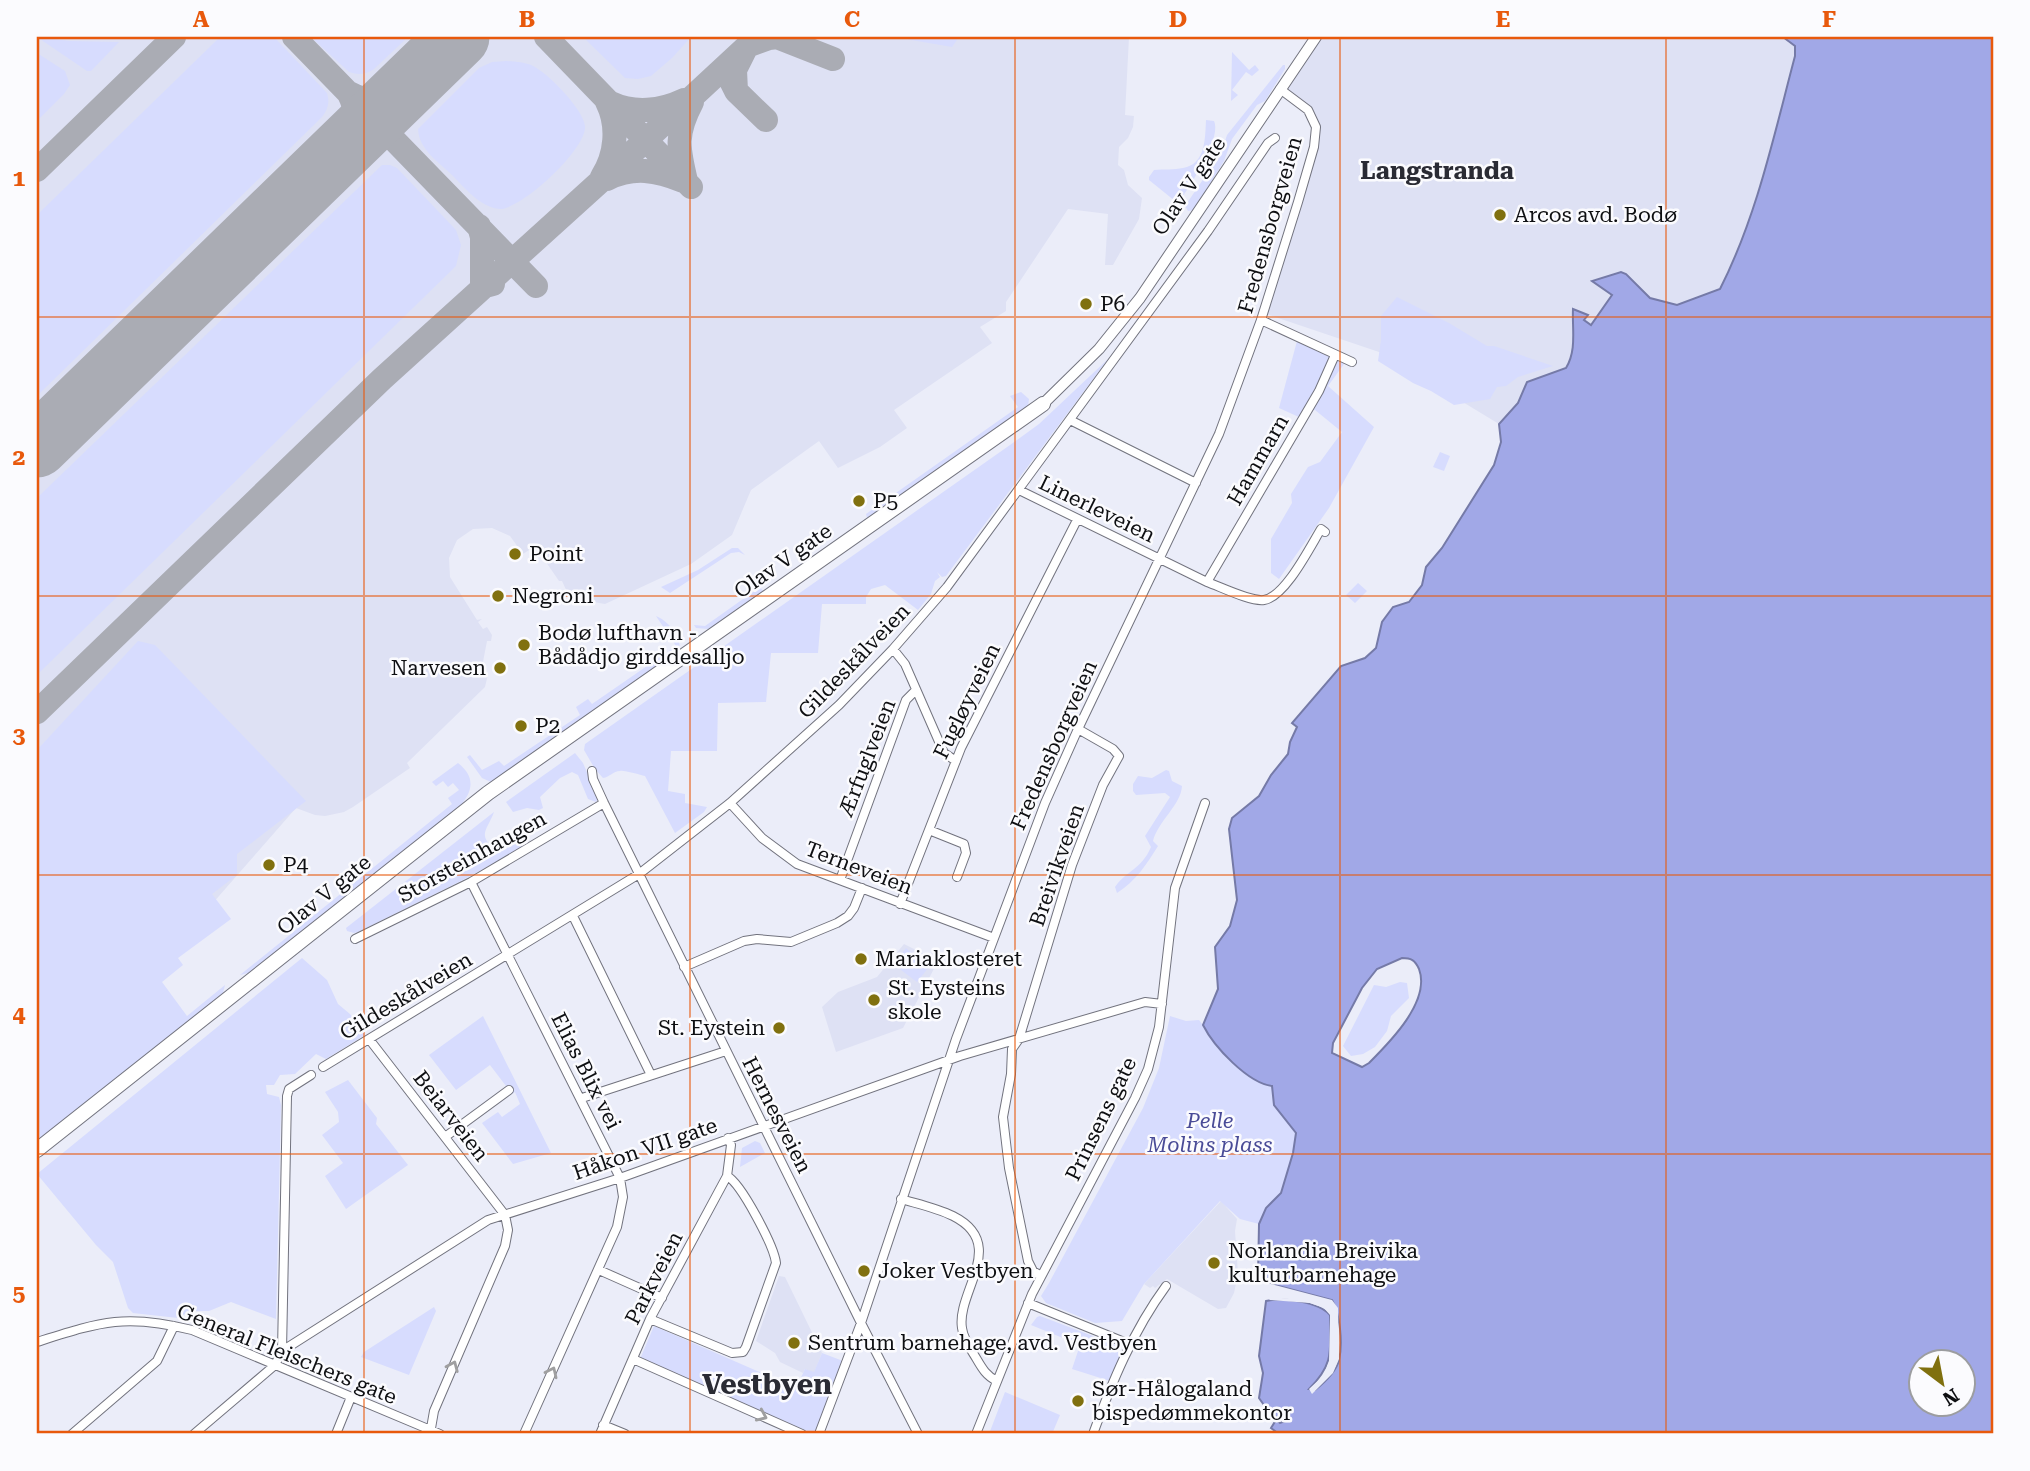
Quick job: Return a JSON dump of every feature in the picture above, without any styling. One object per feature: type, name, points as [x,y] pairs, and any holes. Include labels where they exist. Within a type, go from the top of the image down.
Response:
[{"type":"highway","name":"Olav V gate","points":[[37,1150],[488,793],[1043,404]]},
{"type":"street","points":[[1280,89],[1316,37]]},
{"type":"street","name":"Fredensborgveien","points":[[818,1434],[861,1323],[956,1039],[1045,803],[1239,386],[1314,147],[1316,127],[1308,110],[1280,89]]},
{"type":"street","name":"Olav V gate","points":[[1043,404],[1100,349],[1140,298],[1280,89]]},
{"type":"street","name":"Gildeskålveien","points":[[323,1067],[639,874],[730,803],[839,705],[947,587],[1208,231],[1268,143],[1275,138]]},
{"type":"street","points":[[1261,320],[1352,362]]},
{"type":"street","name":"Hammarn","points":[[1207,582],[1319,391],[1335,355]]},
{"type":"street","points":[[1070,420],[1196,483]]},
{"type":"street","name":"Linerleveien","points":[[1018,490],[1160,559]]},
{"type":"street","name":"Fugløyveien","points":[[901,904],[956,761],[1077,520]]},
{"type":"street","points":[[1160,559],[1207,582],[1258,599],[1271,597],[1282,589],[1321,530],[1325,532]]},
{"type":"street","points":[[893,649],[905,664],[944,752],[956,761]]},
{"type":"street","name":"Ærfuglveien","points":[[840,880],[906,700],[916,690]]},
{"type":"street","name":"Breivikveien","points":[[1041,1276],[1033,1271],[1028,1261],[1004,1137],[1003,1117],[1011,1074],[1012,1049],[1019,1039],[1075,855],[1103,785],[1119,756],[1114,749],[1078,729]]},
{"type":"street","name":"Hernesveien","points":[[592,771],[604,803],[684,967],[918,1434]]},
{"type":"street","name":"Storsteinhaugen","points":[[355,939],[471,882],[604,803]]},
{"type":"street","name":"Terneveien","points":[[730,803],[762,838],[797,864],[994,938]]},
{"type":"street","name":"Prinsens gate","points":[[976,1434],[1028,1303],[1148,1069],[1162,1004],[1175,888],[1205,803]]},
{"type":"street","points":[[929,830],[964,844],[966,853],[957,877]]},
{"type":"street","name":"Elias Blix vei","points":[[471,882],[582,1098],[620,1178],[623,1197],[621,1216],[599,1269],[524,1434]]},
{"type":"street","points":[[684,967],[744,941],[757,939],[791,942],[837,923],[848,916],[862,888]]},
{"type":"street","points":[[573,915],[651,1074]]},
{"type":"street","name":"Håkon VII gate","points":[[282,1351],[480,1224],[620,1178],[949,1061],[1145,1002],[1162,1004]]},
{"type":"street","name":"Beiarveien","points":[[369,1039],[505,1215]]},
{"type":"street","points":[[582,1098],[726,1051]]},
{"type":"street","points":[[194,1434],[275,1365],[282,1351],[287,1096],[289,1089],[311,1075]]},
{"type":"street","points":[[445,1137],[509,1090]]},
{"type":"street","name":"Parkveien","points":[[600,1434],[650,1320],[727,1176],[731,1145],[728,1138]]},
{"type":"street","points":[[650,1320],[732,1353],[743,1352],[746,1348],[776,1263],[773,1250],[738,1185],[727,1176]]},
{"type":"street","points":[[901,1199],[954,1216],[963,1222],[974,1237],[979,1259],[978,1270],[965,1302],[961,1328],[986,1375],[997,1381]]},
{"type":"street","points":[[430,1432],[434,1411],[505,1246],[508,1230],[505,1215]]},
{"type":"street","points":[[599,1269],[662,1298]]},
{"type":"street","points":[[1093,1434],[1129,1344],[1166,1286]]},
{"type":"street","points":[[1028,1303],[1129,1344]]},
{"type":"street","name":"General Fleischers gate","points":[[37,1342],[89,1325],[109,1322],[147,1320],[192,1330],[439,1434]]},
{"type":"street","points":[[72,1434],[157,1361],[174,1326]]},
{"type":"street","points":[[633,1359],[802,1434]]},
{"type":"street","points":[[336,1434],[351,1397]]},
{"type":"street","points":[[603,1425],[625,1434]]},
{"type":"shaded area","name":"Bodø lufthavn - Bådådjo girddesalljo","points":[[37,37],[1129,37],[1125,115],[1134,116],[1128,138],[1119,147],[1118,165],[1124,170],[1128,185],[1142,198],[1139,219],[1113,265],[1105,265],[1108,214],[1068,209],[1006,302],[1006,311],[980,327],[992,343],[894,410],[907,428],[880,447],[838,468],[819,441],[751,490],[732,535],[691,564],[605,604],[568,594],[562,581],[559,581],[535,546],[523,554],[510,536],[492,528],[473,529],[457,540],[449,558],[450,577],[477,620],[482,619],[478,622],[483,629],[487,627],[492,635],[491,641],[487,641],[481,672],[488,674],[485,687],[407,763],[410,768],[353,807],[325,816],[296,808],[156,968],[37,909]]},
{"type":"shaded area","points":[[1322,37],[1783,37],[1795,46],[1795,56],[1764,175],[1737,256],[1720,289],[1677,305],[1650,298],[1626,274],[1593,280],[1612,294],[1591,325],[1584,320],[1588,315],[1573,309],[1574,351],[1567,368],[1527,382],[1518,403],[1499,424],[1382,353],[1266,314],[1314,147],[1315,121],[1280,89],[1309,46]]},
{"type":"shaded area","name":"St. Eysteins skole","points":[[904,944],[938,961],[903,1028],[836,1052],[822,1007],[838,992],[877,977]]},
{"type":"shaded area","points":[[1221,1201],[1237,1219],[1235,1231],[1238,1274],[1234,1293],[1226,1308],[1218,1309],[1167,1279],[1155,1288],[1144,1284]]},
{"type":"shaded area","points":[[779,1276],[785,1277],[822,1353],[814,1373],[805,1369],[803,1373],[780,1362],[775,1353],[756,1341]]},
{"type":"green space","points":[[37,37],[119,42],[91,71],[87,71]]},
{"type":"green space","points":[[220,37],[274,37],[327,93],[326,111],[37,396],[37,215]]},
{"type":"green space","points":[[311,37],[408,37],[374,69],[359,74],[349,72]]},
{"type":"green space","points":[[583,37],[691,37],[651,76],[638,79],[625,78]]},
{"type":"green space","points":[[894,37],[959,37],[952,47]]},
{"type":"green space","points":[[1232,52],[1249,70],[1255,65],[1259,70],[1252,76],[1246,72],[1232,90],[1238,95],[1231,101]]},
{"type":"green space","points":[[37,53],[65,71],[70,85],[37,121]]},
{"type":"green space","points":[[507,61],[530,65],[548,76],[572,102],[585,126],[576,149],[552,176],[523,199],[500,209],[480,201],[436,160],[422,143],[418,129],[479,68],[492,62]]},
{"type":"green space","points":[[1283,65],[1285,69],[1265,101],[1257,105],[1232,139],[1224,161],[1194,210],[1188,211],[1185,206],[1221,153],[1227,135]]},
{"type":"green space","points":[[1206,120],[1214,121],[1215,129],[1209,150],[1180,201],[1175,201],[1149,180],[1149,177],[1154,170],[1183,168],[1196,161],[1203,149]]},
{"type":"green space","points":[[382,165],[397,168],[456,230],[461,245],[456,266],[37,675],[37,498]]},
{"type":"green space","points":[[1397,297],[1487,346],[1553,366],[1518,377],[1506,386],[1497,387],[1490,399],[1454,405],[1378,361],[1381,316]]},
{"type":"green space","points":[[1297,341],[1344,364],[1328,386],[1374,427],[1329,508],[1279,579],[1271,573],[1271,539],[1292,503],[1291,494],[1308,467],[1320,462],[1342,432],[1315,410],[1308,409],[1301,418],[1279,408]]},
{"type":"green space","points":[[1108,359],[946,576],[942,577],[937,572],[940,577],[918,610],[885,585],[871,589],[866,597],[866,604],[822,604],[818,653],[771,653],[766,702],[718,703],[717,751],[671,751],[668,791],[685,794],[685,803],[707,807],[704,812],[675,833],[645,776],[622,771],[603,778],[595,769],[584,750],[585,744],[1039,424]]},
{"type":"green space","points":[[1021,392],[1029,399],[1028,406],[719,626],[717,624],[708,629],[696,628],[694,625],[705,626],[760,587],[763,591],[867,518],[866,514],[1018,407],[1010,396]]},
{"type":"green space","points":[[1440,452],[1450,456],[1444,471],[1433,467]]},
{"type":"green space","points":[[732,548],[738,548],[745,555],[739,552],[731,553],[670,593],[661,587],[698,570]]},
{"type":"green space","points":[[1358,583],[1367,591],[1355,603],[1346,595]]},
{"type":"green space","points":[[656,616],[674,630],[679,641],[679,652],[497,780],[491,782],[482,778],[467,757],[470,755],[482,770],[499,761],[504,766],[580,715],[576,707],[588,699],[592,704],[676,646]]},
{"type":"green space","points":[[138,641],[155,645],[306,801],[237,854],[237,875],[212,894],[231,919],[178,958],[183,965],[162,982],[187,1016],[225,985],[223,993],[37,1143],[37,750]]},
{"type":"green space","points":[[575,753],[583,763],[598,798],[596,802],[588,799],[578,775],[572,772],[560,778],[540,797],[543,808],[527,808],[513,812],[506,802]]},
{"type":"green space","points":[[458,763],[468,774],[471,785],[459,807],[252,972],[240,975],[452,804],[448,798],[459,790],[453,783],[448,787],[443,781],[436,786],[432,782]]},
{"type":"green space","points":[[1169,771],[1172,781],[1182,786],[1181,793],[1156,834],[1153,841],[1158,846],[1154,853],[1135,878],[1117,893],[1115,887],[1147,855],[1151,847],[1145,836],[1170,797],[1165,793],[1136,795],[1133,784],[1138,776],[1152,778]]},
{"type":"green space","points":[[494,812],[485,836],[495,850],[527,838],[527,845],[358,932],[347,931],[346,928]]},
{"type":"green space","points":[[906,948],[929,967],[917,982],[893,964]]},
{"type":"green space","points":[[302,958],[327,980],[338,1004],[350,1014],[365,1035],[326,1059],[316,1054],[295,1074],[280,1075],[274,1085],[266,1085],[267,1094],[279,1097],[281,1105],[276,1319],[231,1302],[209,1311],[190,1311],[178,1318],[133,1313],[128,1308],[113,1262],[37,1174]]},
{"type":"green space","points":[[1400,982],[1407,983],[1409,998],[1391,1016],[1387,1031],[1375,1047],[1363,1054],[1351,1056],[1343,1046],[1374,985],[1386,987]]},
{"type":"green space","points":[[483,1016],[551,1153],[513,1164],[482,1123],[498,1112],[502,1117],[520,1104],[515,1092],[512,1094],[490,1065],[456,1090],[429,1055]]},
{"type":"green space","name":"Pelle Molins plass","points":[[1170,1016],[1186,1021],[1199,1020],[1243,1072],[1272,1086],[1274,1105],[1296,1133],[1290,1164],[1281,1193],[1259,1224],[1240,1219],[1220,1201],[1144,1284],[1122,1321],[1095,1323],[1046,1303],[1041,1296],[1143,1108],[1159,1068]]},
{"type":"green space","points":[[348,1080],[377,1118],[376,1124],[408,1165],[346,1209],[325,1176],[343,1163],[322,1135],[339,1122],[338,1112],[325,1092]]},
{"type":"green space","points":[[755,1141],[760,1143],[765,1153],[740,1167],[742,1148]]},
{"type":"green space","points":[[434,1307],[436,1311],[409,1375],[361,1357],[364,1352]]},
{"type":"green space","points":[[1040,1316],[1114,1344],[1120,1355],[1110,1381],[1072,1369],[1080,1345],[1031,1325]]},
{"type":"green space","points":[[654,1326],[796,1388],[805,1369],[814,1372],[822,1353],[843,1361],[814,1434],[640,1359]]},
{"type":"green space","points":[[1005,1392],[1060,1415],[1052,1434],[989,1434]]},
{"type":"water","points":[[1783,37],[1993,37],[1993,1434],[1279,1434],[1271,1428],[1276,1420],[1280,1423],[1286,1421],[1271,1415],[1259,1398],[1263,1373],[1259,1356],[1266,1301],[1300,1302],[1318,1307],[1330,1315],[1327,1363],[1309,1389],[1315,1390],[1335,1369],[1339,1360],[1341,1337],[1332,1300],[1263,1282],[1258,1278],[1259,1224],[1266,1208],[1281,1193],[1296,1133],[1274,1105],[1272,1086],[1253,1078],[1233,1063],[1203,1025],[1218,989],[1215,947],[1230,926],[1237,900],[1229,829],[1232,818],[1259,796],[1288,754],[1297,727],[1292,723],[1341,666],[1365,658],[1376,648],[1382,622],[1393,607],[1409,602],[1422,585],[1426,567],[1442,548],[1494,465],[1501,442],[1499,424],[1518,403],[1527,382],[1566,368],[1573,347],[1573,309],[1588,315],[1584,320],[1591,325],[1612,295],[1592,281],[1621,272],[1650,298],[1677,305],[1720,289],[1744,233],[1764,175],[1795,56],[1795,46]],"holes":[[[1402,958],[1410,959],[1419,969],[1419,994],[1414,1007],[1397,1032],[1378,1054],[1362,1067],[1332,1053],[1333,1043],[1362,988],[1377,969]]]},
{"type":"pier","points":[[1258,1278],[1263,1282],[1332,1300],[1338,1308],[1339,1359],[1333,1373],[1312,1394],[1309,1389],[1323,1376],[1329,1362],[1330,1315],[1324,1308],[1310,1303],[1270,1300],[1267,1297],[1311,1300],[1326,1305],[1333,1313],[1333,1362],[1328,1373],[1336,1359],[1334,1310],[1330,1302],[1262,1285],[1255,1280]]},
{"type":"taxiway","points":[[37,170],[174,37]]},
{"type":"taxiway","points":[[294,37],[536,286]]},
{"type":"taxiway","points":[[455,39],[460,37]]},
{"type":"taxiway","points":[[546,37],[691,187]]},
{"type":"taxiway","points":[[634,151],[757,37]]},
{"type":"taxiway","points":[[777,37],[833,59]]},
{"type":"taxiway","points":[[736,91],[735,70],[747,46],[778,37]]},
{"type":"taxiway","points":[[729,77],[736,91],[766,120]]},
{"type":"taxiway","points":[[349,93],[363,99],[383,100],[403,90]]},
{"type":"taxiway","points":[[343,148],[355,122],[349,94]]},
{"type":"taxiway","points":[[611,103],[629,109],[647,110],[684,100]]},
{"type":"taxiway","points":[[602,177],[613,150],[614,140],[613,121],[607,102]]},
{"type":"taxiway","points":[[686,181],[680,141],[683,123],[692,102]]},
{"type":"taxiway","points":[[37,712],[382,379],[646,140]]},
{"type":"taxiway","points":[[607,179],[626,172],[645,171],[683,181]]},
{"type":"taxiway","points":[[479,226],[482,237],[482,287],[493,284]]},
{"type":"runway","points":[[37,446],[458,37]]},
{"type":"place","name":"Arcos avd. Bodø","points":[[1500,215]]},
{"type":"place","name":"P6","points":[[1086,304]]},
{"type":"place","name":"P5","points":[[859,501]]},
{"type":"place","name":"Point","points":[[515,554]]},
{"type":"place","name":"Negroni","points":[[498,596]]},
{"type":"place","name":"Bodø lufthavn - Bådådjo girddesalljo","points":[[524,645]]},
{"type":"place","name":"Narvesen","points":[[500,668]]},
{"type":"place","name":"P2","points":[[521,726]]},
{"type":"place","name":"P4","points":[[269,865]]},
{"type":"place","name":"Mariaklosteret","points":[[861,959]]},
{"type":"place","name":"St. Eysteins skole","points":[[874,1000]]},
{"type":"place","name":"St. Eystein","points":[[779,1028]]},
{"type":"place","name":"Norlandia Breivika kulturbarnehage","points":[[1214,1263]]},
{"type":"place","name":"Joker Vestbyen","points":[[864,1271]]},
{"type":"place","name":"Sentrum barnehage, avd. Vestbyen","points":[[794,1343]]},
{"type":"place","name":"Sør-Hålogaland bispedømmekontor","points":[[1078,1401]]},
{"type":"district","name":"Langstranda","points":[[1437,171]]},
{"type":"district","name":"Vestbyen","points":[[767,1384]]}]
